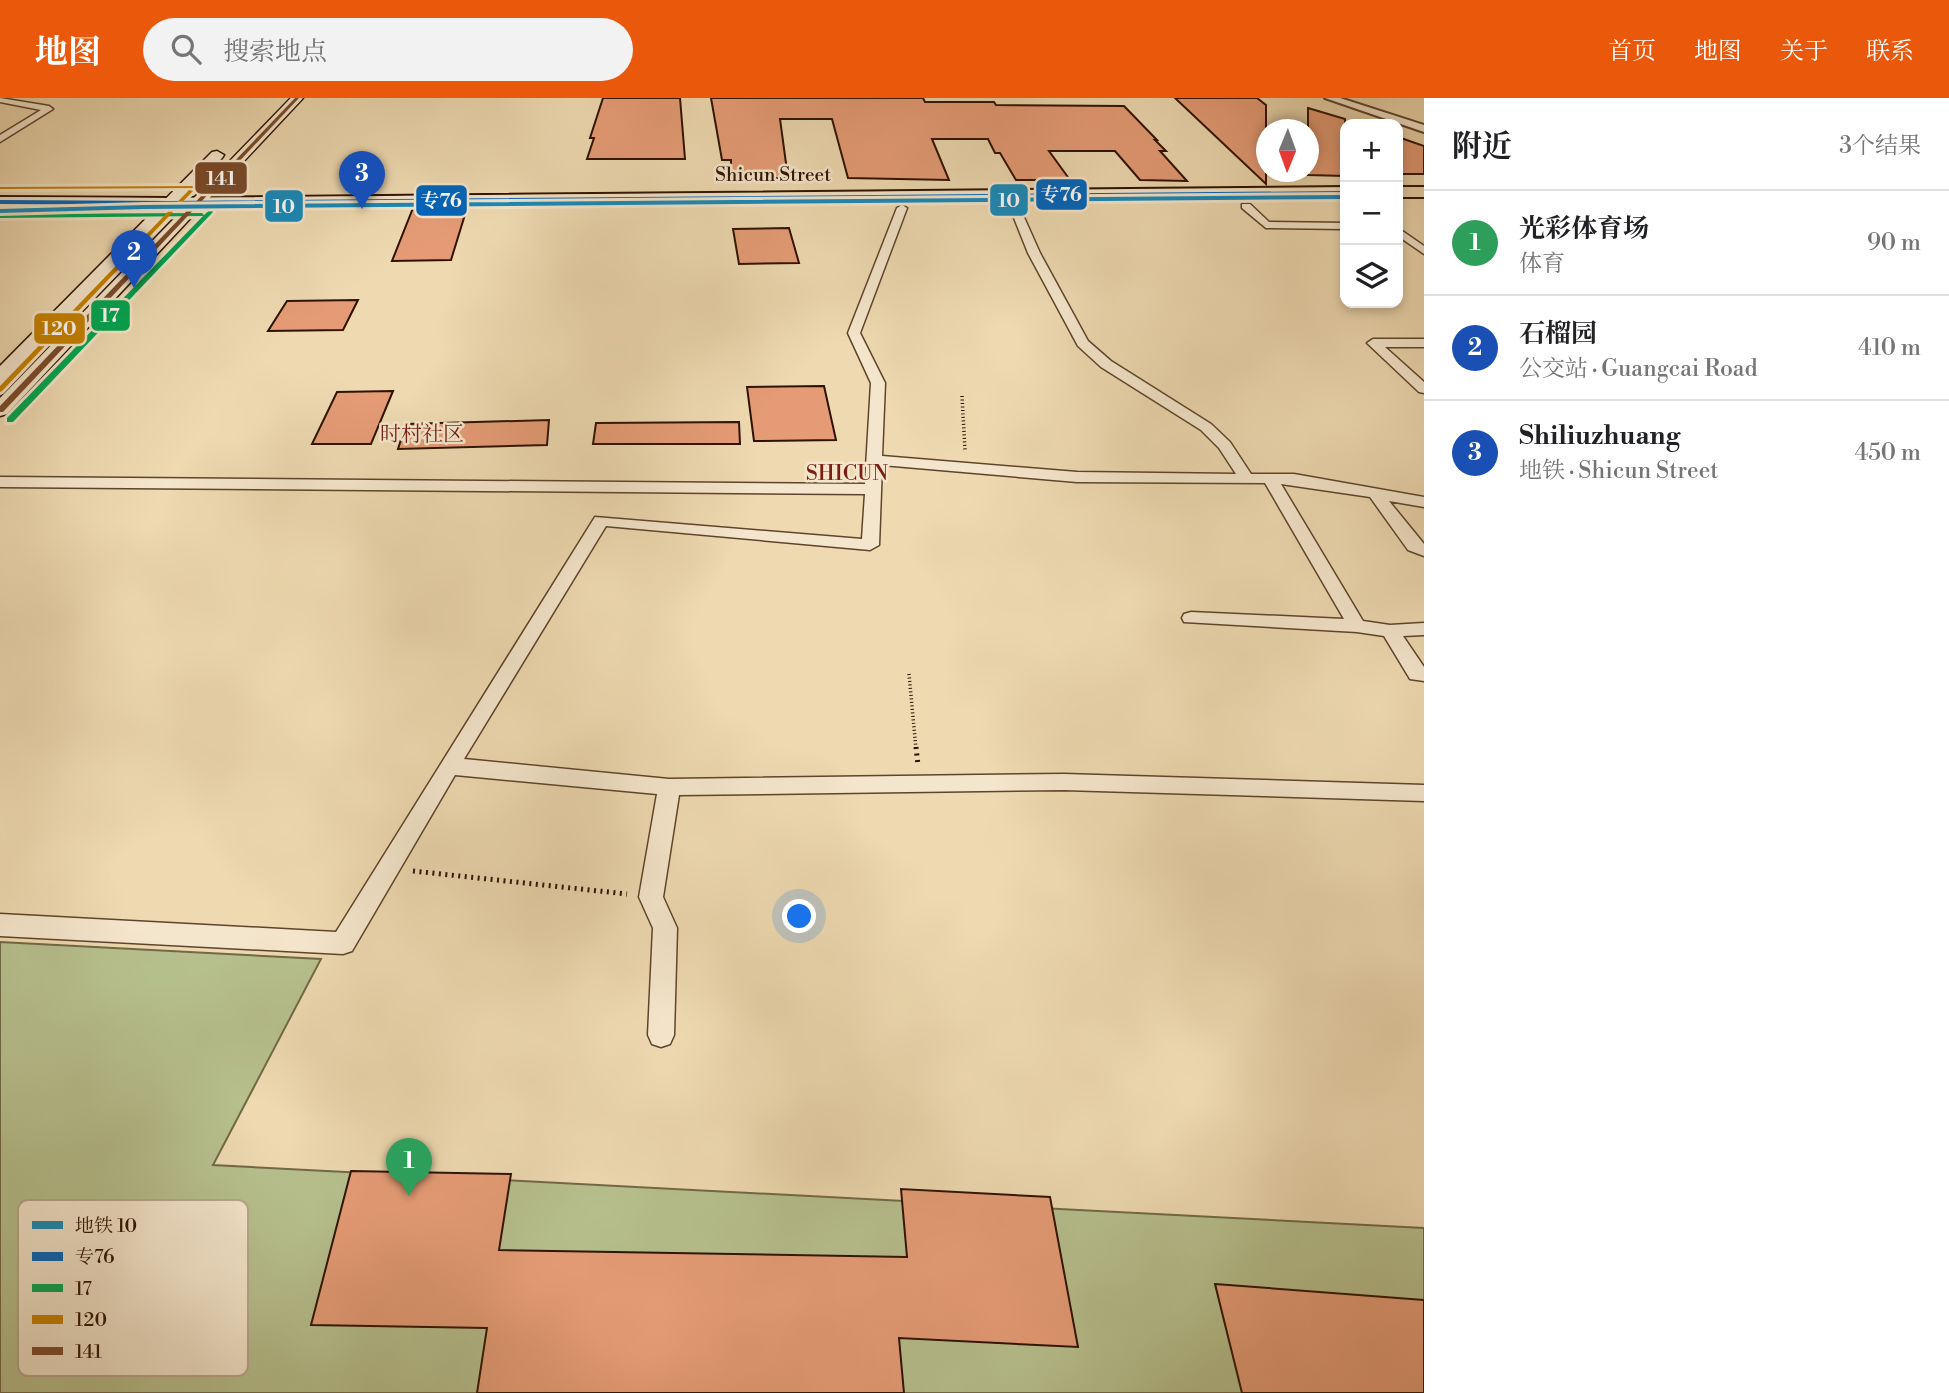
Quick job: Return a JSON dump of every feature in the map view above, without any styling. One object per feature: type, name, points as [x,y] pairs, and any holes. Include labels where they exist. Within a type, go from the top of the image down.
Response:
[{"type":"main road","points":[[0,410],[297,98]]},
{"type":"main road","points":[[0,377],[226,146]]},
{"type":"main road","name":"Shicun Street","points":[[165,208],[1340,192]]},
{"type":"main road","points":[[1403,192],[1424,192]]},
{"type":"main road","points":[[0,202],[165,208]]},
{"type":"main road","points":[[1403,205],[1424,205]]},
{"type":"main road","name":"Shicun Street","points":[[196,207],[1340,206]]},
{"type":"main road","points":[[0,211],[165,208]]},
{"type":"street","points":[[1314,98],[1376,119]]},
{"type":"street","points":[[1330,98],[1424,129]]},
{"type":"street","points":[[0,100],[49,109],[0,139]]},
{"type":"street","points":[[1403,129],[1424,135]]},
{"type":"street","points":[[1246,206],[1266,225],[1340,226]]},
{"type":"street","points":[[0,925],[343,943],[601,521],[870,545],[878,383],[853,333],[902,208]]},
{"type":"street","points":[[1015,208],[1034,253],[1083,343],[1106,364],[1206,427],[1225,445],[1247,479]]},
{"type":"street","points":[[1403,235],[1424,251]]},
{"type":"street","points":[[1424,343],[1373,343],[1424,389]]},
{"type":"street","points":[[874,460],[1077,477],[1294,479],[1424,502]]},
{"type":"street","points":[[1270,479],[1305,532],[1326,578],[1357,626]]},
{"type":"street","points":[[0,482],[873,489]]},
{"type":"street","points":[[1375,494],[1414,546],[1424,551]]},
{"type":"street","points":[[1191,618],[1357,626],[1390,631],[1424,629]]},
{"type":"street","points":[[1390,631],[1417,674],[1424,674]]},
{"type":"street","points":[[449,766],[669,787],[1064,782],[1424,793]]},
{"type":"street","points":[[661,1035],[666,928],[652,897],[669,787]]},
{"type":"path","points":[[961,396],[967,468]]},
{"type":"path","points":[[909,674],[920,784]]},
{"type":"path","points":[[388,868],[652,897]]},
{"type":"green space","points":[[0,942],[321,959],[213,1165],[1424,1228],[1424,1393],[0,1393]]},
{"type":"building","points":[[603,98],[680,98],[685,159],[587,159],[594,138],[590,138]]},
{"type":"building","points":[[711,98],[923,98],[925,102],[994,102],[996,105],[1124,106],[1157,140],[1166,151],[1160,151],[1187,181],[1140,180],[1115,151],[1049,151],[1070,180],[1016,180],[1000,153],[995,153],[988,139],[932,139],[949,180],[848,178],[832,119],[780,119],[788,178],[731,178],[731,160],[722,160]]},
{"type":"building","points":[[1175,98],[1257,98],[1266,105],[1266,119],[1256,119],[1256,175]]},
{"type":"building","points":[[1308,108],[1345,119],[1340,119],[1340,176],[1319,175],[1319,119],[1308,119]]},
{"type":"building","points":[[1403,139],[1424,146],[1424,174],[1403,174]]},
{"type":"building","points":[[413,208],[467,208],[451,260],[392,261]]},
{"type":"building","points":[[789,228],[799,263],[739,264],[733,229]]},
{"type":"building","points":[[358,300],[343,330],[268,331],[287,301]]},
{"type":"building","points":[[824,386],[836,440],[754,441],[747,387]]},
{"type":"building","points":[[393,391],[371,444],[312,444],[337,392]]},
{"type":"building","points":[[549,420],[547,445],[398,449],[406,424]]},
{"type":"building","points":[[739,422],[740,444],[593,444],[596,423]]},
{"type":"building","points":[[351,1171],[511,1174],[499,1250],[907,1257],[901,1189],[1050,1197],[1078,1347],[899,1338],[904,1393],[477,1393],[487,1328],[311,1325]]},
{"type":"building","points":[[1215,1284],[1424,1300],[1424,1393],[1242,1393]]},
{"type":"metro line","name":"10","points":[[0,211],[144,207],[1340,197]]},
{"type":"transit line","name":"141","points":[[0,410],[297,98]]},
{"type":"transit line","name":"120","points":[[0,188],[200,187]]},
{"type":"transit line","name":"120","points":[[0,390],[191,191]]},
{"type":"transit line","name":"专76","points":[[0,202],[169,203],[1340,192]]},
{"type":"transit line","name":"17","points":[[10,420],[211,211]]},
{"type":"transit line","name":"17","points":[[0,216],[202,215]]},
{"type":"place","name":"Shiliuzhuang","points":[[362,209]]},
{"type":"place","name":"石榴园","points":[[134,288]]},
{"type":"place","name":"光彩体育场","points":[[409,1196]]},
{"type":"district","name":"时村社区","points":[[422,435]]},
{"type":"district","name":"SHICUN","points":[[847,474]]}]
